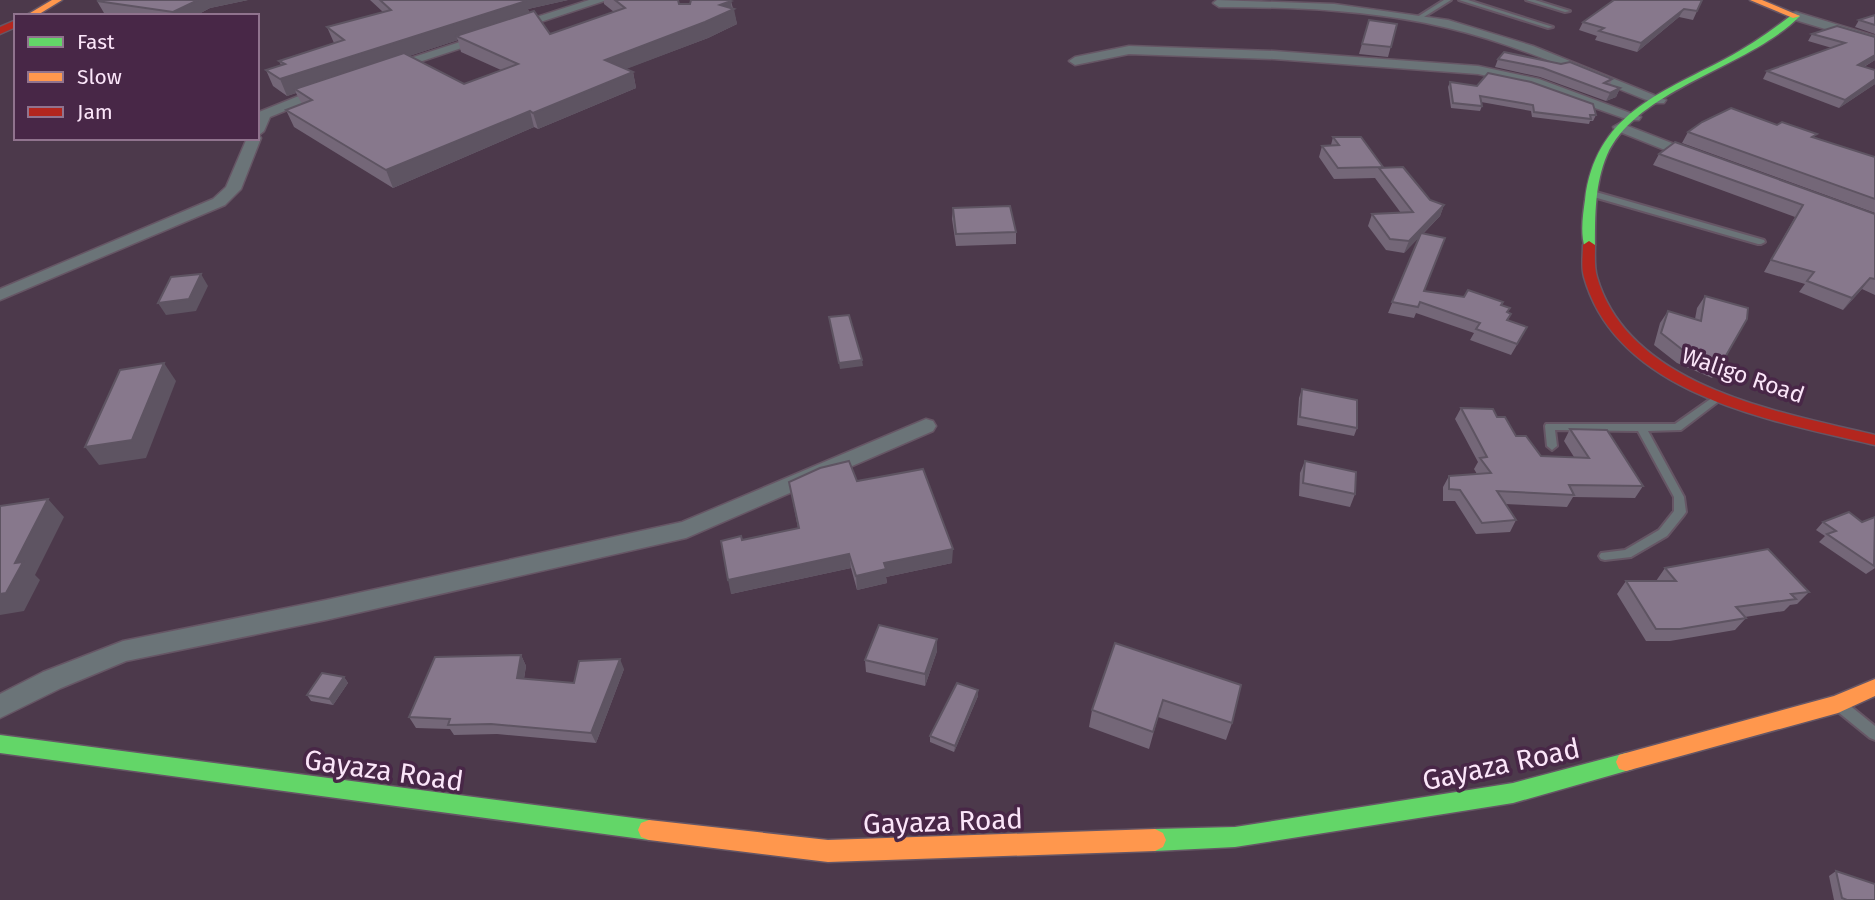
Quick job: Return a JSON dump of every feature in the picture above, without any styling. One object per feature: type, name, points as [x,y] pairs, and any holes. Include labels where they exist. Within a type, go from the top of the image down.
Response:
[{"type":"main road","points":[[33,14],[58,0]]},
{"type":"main road","points":[[1754,0],[1801,12]]},
{"type":"main road","name":"Waligo Road","points":[[1801,12],[1745,52],[1659,100],[1620,127],[1597,166],[1585,246],[1590,286],[1605,318],[1633,350],[1664,372],[1719,396],[1875,440]]},
{"type":"main road","name":"Gayaza Road","points":[[0,744],[539,818],[828,851],[1235,837],[1513,793],[1838,704],[1875,687]]},
{"type":"street","points":[[374,73],[601,0]]},
{"type":"street","points":[[1219,4],[1322,6],[1448,24],[1503,41],[1659,100]]},
{"type":"street","points":[[1801,12],[1875,40]]},
{"type":"street","points":[[1075,61],[1129,50],[1274,55],[1478,70],[1534,82],[1634,117]]},
{"type":"street","points":[[259,126],[264,115],[271,110],[336,86]]},
{"type":"street","points":[[1620,127],[1715,164]]},
{"type":"street","points":[[0,295],[219,202],[233,189],[253,140]]},
{"type":"street","points":[[0,707],[52,680],[123,650],[326,610],[686,530],[926,426]]},
{"type":"lane","points":[[1417,19],[1448,0]]},
{"type":"lane","points":[[1462,0],[1550,27]]},
{"type":"lane","points":[[1530,0],[1567,11]]},
{"type":"lane","points":[[1593,194],[1761,243]]},
{"type":"lane","points":[[1552,446],[1550,426],[1677,428],[1719,396]]},
{"type":"lane","points":[[1605,556],[1627,554],[1663,533],[1679,512],[1679,497],[1641,427]]},
{"type":"lane","points":[[1838,704],[1875,734]]},
{"type":"building","points":[[198,0],[173,12],[97,1]]},
{"type":"building","points":[[380,0],[526,1],[280,79],[266,70],[285,64],[279,61],[344,40],[327,27],[391,10]]},
{"type":"building","points":[[615,0],[678,0],[679,4],[690,4],[691,0],[728,0],[731,1],[720,5],[734,9],[605,60],[633,72],[386,170],[286,110],[312,100],[295,89],[404,53],[464,84],[518,64],[456,36],[534,11],[550,34],[625,8]]},
{"type":"building","points":[[1614,0],[1702,0],[1697,11],[1684,9],[1641,43],[1599,31],[1604,28],[1583,22]]},
{"type":"building","points":[[1875,15],[1875,25],[1859,20]]},
{"type":"building","points":[[1369,20],[1397,24],[1391,47],[1362,44]]},
{"type":"building","points":[[1837,26],[1875,37],[1875,55],[1858,65],[1875,70],[1875,79],[1845,100],[1767,71],[1845,43],[1812,34]]},
{"type":"building","points":[[1504,52],[1561,64],[1570,62],[1612,79],[1604,83],[1620,88],[1610,93],[1543,68],[1498,59]]},
{"type":"building","points":[[1488,73],[1531,82],[1593,104],[1596,115],[1590,115],[1591,119],[1534,112],[1533,105],[1480,96],[1482,106],[1453,103],[1450,82],[1477,86]]},
{"type":"building","points":[[1731,108],[1777,125],[1782,122],[1817,134],[1812,137],[1875,157],[1875,199],[1688,132]]},
{"type":"building","points":[[1333,137],[1361,137],[1383,167],[1338,168],[1322,146],[1339,145]]},
{"type":"building","points":[[1675,142],[1875,214],[1875,279],[1870,278],[1852,298],[1807,281],[1814,272],[1771,260],[1803,205],[1659,154]]},
{"type":"building","points":[[1403,167],[1430,200],[1444,205],[1409,241],[1390,239],[1372,214],[1413,212],[1379,168]]},
{"type":"building","points":[[1010,206],[1016,232],[956,234],[953,208]]},
{"type":"building","points":[[1421,233],[1445,238],[1424,291],[1464,297],[1468,290],[1503,302],[1501,305],[1510,308],[1507,312],[1511,314],[1507,320],[1527,327],[1517,344],[1476,329],[1480,323],[1420,302],[1418,307],[1392,302]]},
{"type":"building","points":[[201,274],[189,299],[158,303],[171,277]]},
{"type":"building","points":[[1705,296],[1748,308],[1747,319],[1720,366],[1684,351],[1661,333],[1668,311],[1701,321]]},
{"type":"building","points":[[849,315],[862,360],[839,363],[829,317]]},
{"type":"building","points":[[164,363],[132,440],[85,447],[120,370]]},
{"type":"building","points":[[1302,389],[1357,400],[1357,428],[1300,417]]},
{"type":"building","points":[[1461,408],[1493,409],[1497,417],[1505,417],[1516,436],[1526,436],[1541,456],[1589,458],[1570,429],[1607,430],[1643,486],[1569,485],[1574,495],[1497,491],[1516,520],[1482,523],[1460,490],[1449,489],[1449,476],[1491,473],[1480,458],[1487,457]]},
{"type":"building","points":[[849,461],[857,481],[923,469],[953,549],[884,563],[886,569],[856,576],[849,554],[728,580],[721,541],[741,536],[742,540],[799,528],[789,482],[820,468]]},
{"type":"building","points":[[1305,461],[1356,472],[1355,494],[1303,483]]},
{"type":"building","points":[[48,499],[15,563],[23,562],[6,593],[0,594],[0,506]]},
{"type":"building","points":[[1849,512],[1862,522],[1875,517],[1874,566],[1827,534],[1836,531],[1823,522]]},
{"type":"building","points":[[1768,549],[1809,592],[1791,594],[1796,599],[1736,607],[1746,618],[1680,629],[1656,629],[1626,581],[1676,581],[1665,568]]},
{"type":"building","points":[[879,625],[937,639],[925,674],[865,660]]},
{"type":"building","points":[[1115,643],[1241,685],[1232,723],[1163,700],[1153,732],[1092,710]]},
{"type":"building","points":[[521,655],[517,678],[574,683],[579,661],[620,659],[591,733],[491,724],[448,725],[450,719],[409,717],[435,657]]},
{"type":"building","points":[[322,673],[344,677],[329,699],[307,695]]},
{"type":"building","points":[[957,683],[978,690],[955,746],[930,736]]},
{"type":"building","points":[[1836,871],[1875,884],[1875,900],[1842,898]]},
{"type":"traffic: fast","points":[[1589,245],[1590,207],[1597,168],[1601,156],[1618,129],[1650,103],[1750,49],[1796,16]]},
{"type":"traffic: fast","points":[[0,744],[649,830]]},
{"type":"traffic: fast","points":[[1155,840],[1235,837],[1513,793],[1626,762]]},
{"type":"traffic: slow","points":[[33,14],[58,0]]},
{"type":"traffic: slow","points":[[1754,0],[1796,16]]},
{"type":"traffic: slow","points":[[1626,762],[1838,704],[1875,687]]},
{"type":"traffic: slow","points":[[649,830],[828,851],[1155,840]]},
{"type":"traffic: jam","points":[[0,31],[14,24]]},
{"type":"traffic: jam","points":[[1589,245],[1590,277],[1607,316],[1634,347],[1668,373],[1707,392],[1750,408],[1875,440]]}]
